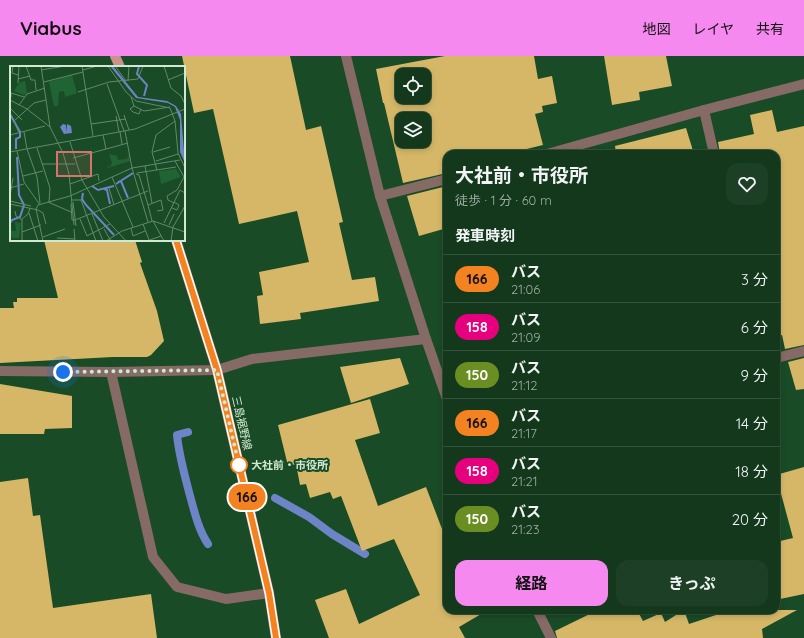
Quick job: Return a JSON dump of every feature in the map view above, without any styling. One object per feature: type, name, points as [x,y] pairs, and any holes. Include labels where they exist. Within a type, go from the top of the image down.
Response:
[{"type":"main road","points":[[115,56],[120,66]]},
{"type":"main road","name":"三島裾野線","points":[[176,241],[217,370],[269,593],[276,638]]},
{"type":"street","points":[[346,56],[380,196],[443,388]]},
{"type":"street","points":[[561,150],[804,84]]},
{"type":"street","points":[[704,110],[713,150]]},
{"type":"street","points":[[380,196],[443,180]]},
{"type":"street","points":[[0,371],[110,372],[217,370],[252,358],[426,339]]},
{"type":"street","points":[[780,357],[804,351]]},
{"type":"street","points":[[110,372],[152,557],[177,587],[226,599],[269,593]]},
{"type":"street","points":[[539,614],[551,638]]},
{"type":"building","points":[[182,56],[290,56],[306,130],[321,126],[343,222],[339,223],[352,280],[375,277],[379,301],[300,313],[301,319],[260,324],[257,296],[263,295],[259,272],[309,262],[297,211],[239,224],[213,109],[194,113]]},
{"type":"building","points":[[445,56],[534,56],[538,79],[552,76],[557,103],[542,106],[543,112],[535,114],[543,145],[522,150],[443,150],[443,174],[403,183],[376,69]]},
{"type":"building","points":[[604,56],[666,56],[672,86],[639,92],[640,100],[612,105]]},
{"type":"building","points":[[772,110],[777,132],[804,126],[804,345],[785,349],[782,335],[780,335],[780,150],[719,150],[718,142],[754,134],[750,115]]},
{"type":"building","points":[[686,128],[693,150],[616,150],[615,146]]},
{"type":"building","points":[[443,187],[443,229],[419,236],[407,196]]},
{"type":"building","points":[[44,241],[135,241],[142,262],[140,263],[157,311],[164,341],[151,355],[147,357],[113,357],[0,363],[0,308],[14,308],[13,302],[17,302],[17,298],[58,298]]},
{"type":"building","points":[[400,358],[409,384],[351,403],[340,367]]},
{"type":"building","points":[[804,358],[804,389],[796,390],[788,362]]},
{"type":"building","points":[[0,384],[72,396],[72,428],[45,429],[44,434],[0,434]]},
{"type":"building","points":[[370,399],[380,433],[355,440],[378,506],[426,487],[443,532],[443,614],[481,614],[459,627],[465,638],[329,638],[315,600],[346,589],[359,624],[420,595],[394,539],[362,551],[341,496],[333,499],[330,492],[310,498],[306,484],[300,485],[296,464],[288,466],[278,425]]},
{"type":"building","points":[[804,467],[804,594],[780,599],[780,541],[793,538],[780,490],[780,474]]},
{"type":"building","points":[[28,478],[33,516],[40,515],[53,608],[151,594],[157,638],[0,638],[0,482]]},
{"type":"building","points":[[780,610],[797,610],[762,629],[763,638],[557,638],[555,631],[590,614],[639,614],[643,621],[661,614],[665,622],[678,614],[685,614],[689,624],[719,614],[780,614]]},
{"type":"waterway","points":[[188,432],[177,435],[179,450],[185,478],[197,519],[208,544]]},
{"type":"waterway","points":[[275,498],[309,517],[332,534],[365,554]]},
{"type":"bus line","name":"166","points":[[176,241],[217,370],[269,593],[276,638]]},
{"type":"place","name":"大社前・市役所","points":[[239,465]]},
{"type":"route","points":[[63,372],[217,370],[239,465]]}]
